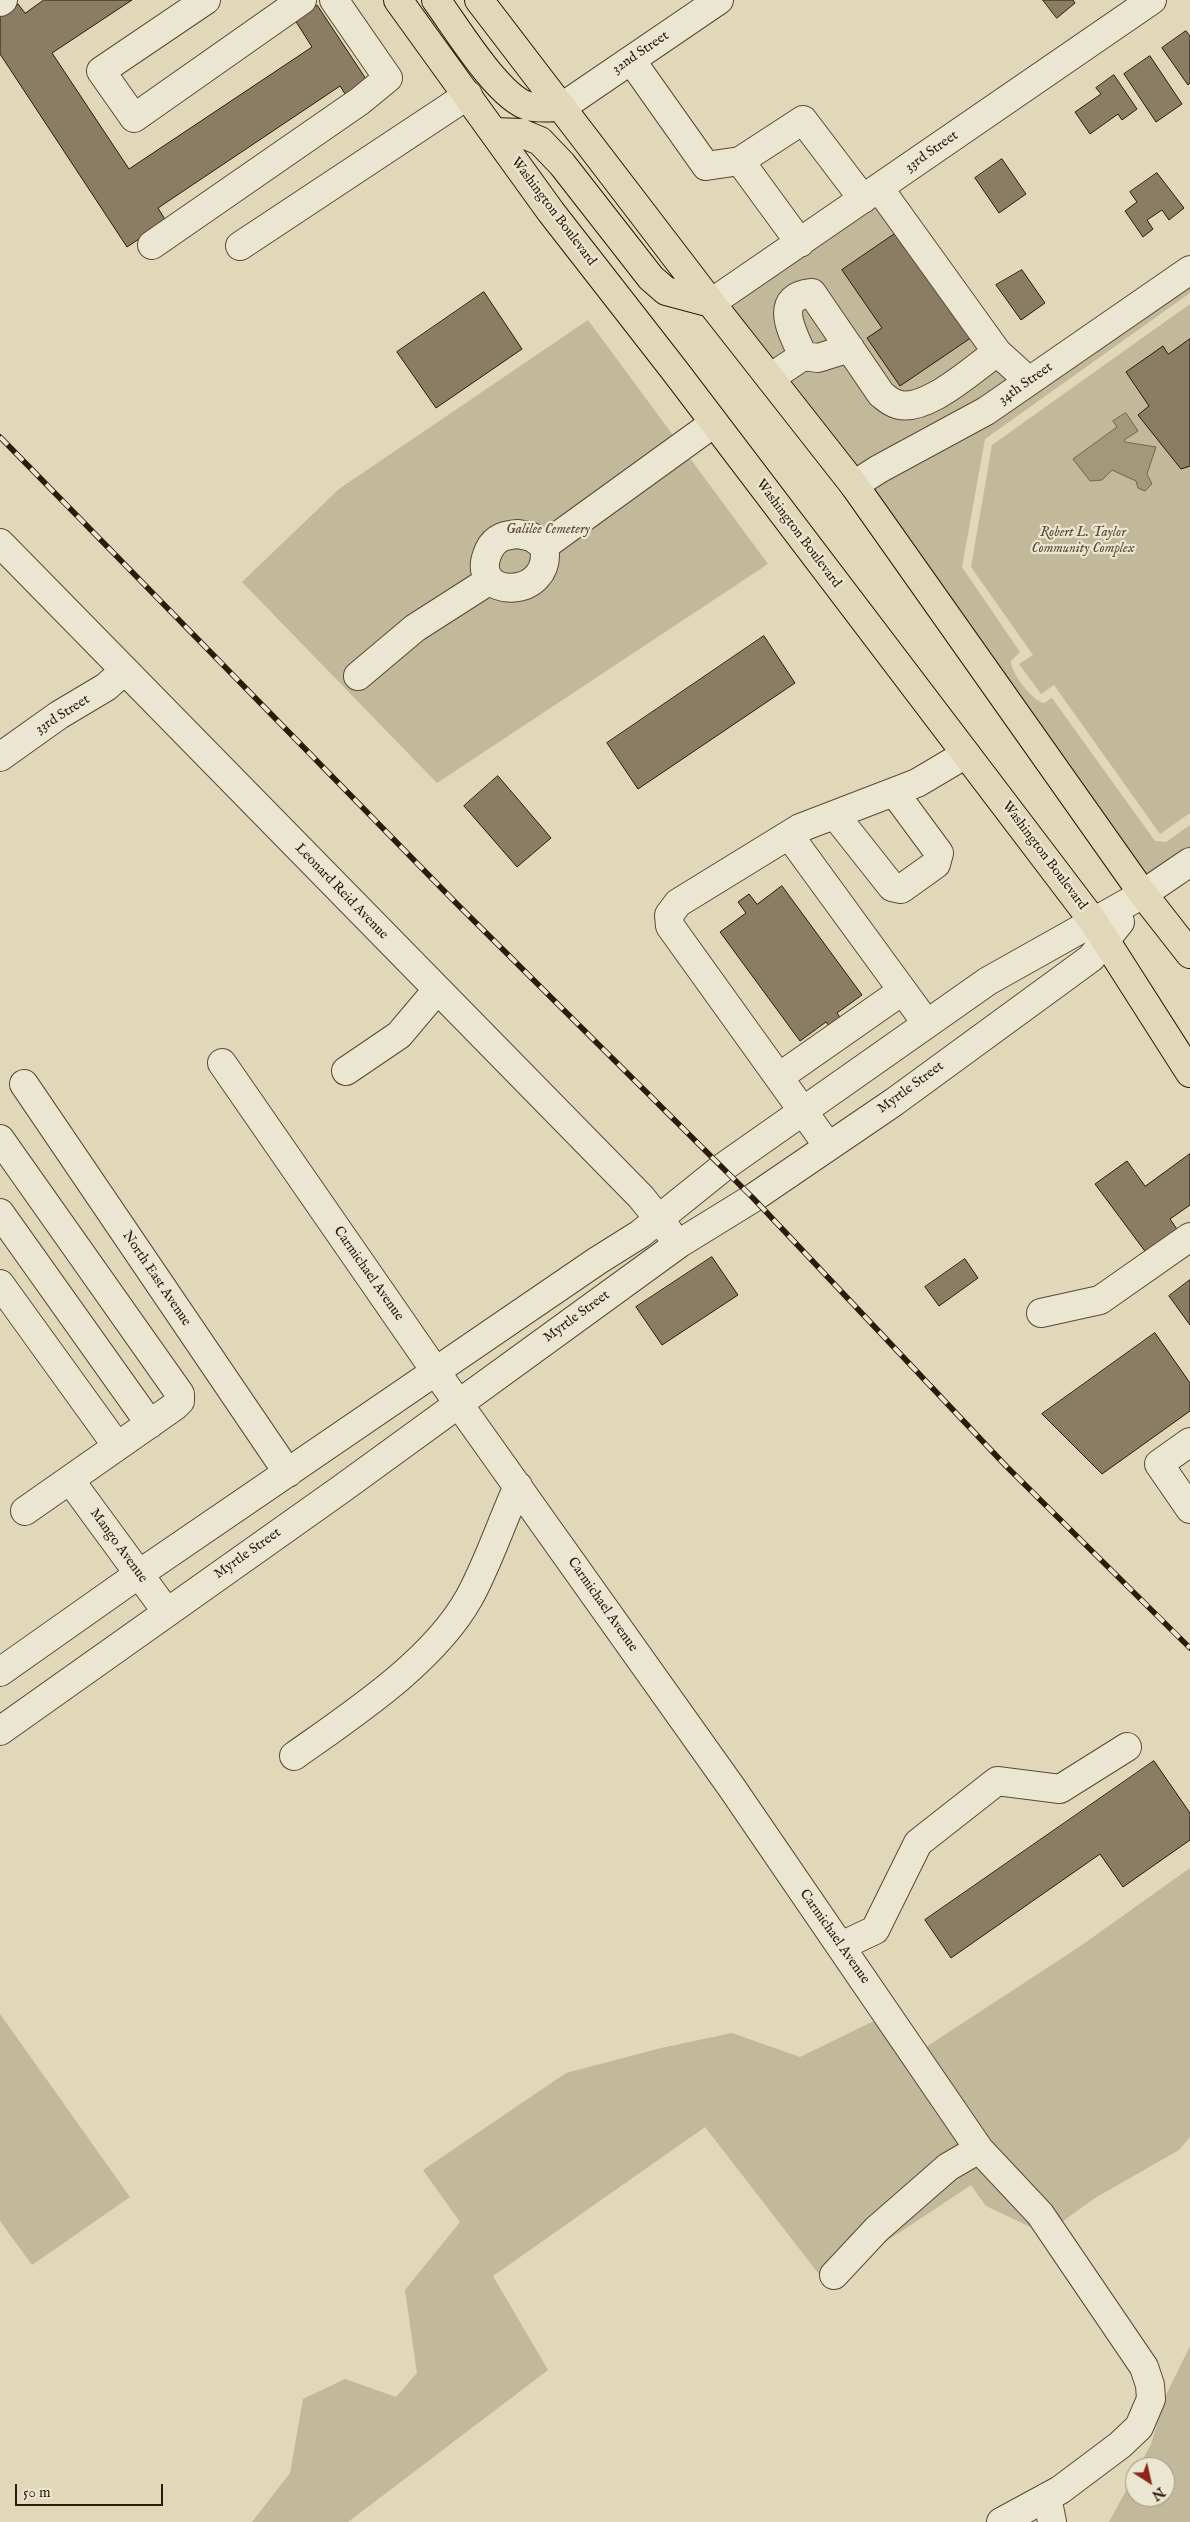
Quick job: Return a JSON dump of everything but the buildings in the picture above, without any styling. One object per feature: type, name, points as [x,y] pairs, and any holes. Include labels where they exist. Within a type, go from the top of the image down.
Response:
[{"type":"main road","name":"Washington Boulevard","points":[[398,0],[551,212],[714,423],[1099,931],[1190,1073]]},
{"type":"main road","points":[[436,0],[499,85],[514,101],[530,107],[562,107]]},
{"type":"main road","points":[[479,0],[711,303],[854,485],[1143,894],[1190,954]]},
{"type":"main road","points":[[494,132],[521,133],[540,141],[562,164],[651,278],[666,291],[711,303]]},
{"type":"street","points":[[206,0],[101,71],[134,118],[302,0]]},
{"type":"street","points":[[152,245],[360,101],[388,78],[334,0]]},
{"type":"street","name":"32nd Street","points":[[562,107],[719,0]]},
{"type":"street","name":"33rd Street","points":[[711,303],[1152,0]]},
{"type":"street","points":[[631,60],[706,166],[740,161],[802,120],[871,194],[997,352],[1029,381]]},
{"type":"street","points":[[240,246],[468,95]]},
{"type":"street","points":[[740,161],[800,242]]},
{"type":"street","name":"34th Street","points":[[854,485],[879,469],[963,425],[1190,270]]},
{"type":"street","points":[[803,356],[787,316],[790,304],[795,299],[801,294],[812,293],[881,394],[894,404],[912,405],[929,400],[997,352]]},
{"type":"street","points":[[770,378],[803,356],[818,358],[850,348]]},
{"type":"street","points":[[544,546],[714,423]]},
{"type":"street","points":[[518,534],[532,537],[544,546],[544,567],[541,573],[527,584],[509,588],[499,587],[490,580],[485,567],[487,555],[491,546],[500,538],[518,534]]},
{"type":"street","name":"Leonard Reid Avenue","points":[[0,543],[642,1197],[658,1219],[680,1243]]},
{"type":"street","points":[[358,676],[415,628],[490,580]]},
{"type":"street","name":"33rd Street","points":[[0,756],[59,715],[106,687],[124,671]]},
{"type":"street","points":[[828,1146],[670,926],[669,915],[678,903],[789,835],[917,783],[966,754]]},
{"type":"street","points":[[835,815],[892,887],[901,889],[936,864],[939,853],[894,792]]},
{"type":"street","points":[[789,835],[927,1024]]},
{"type":"street","name":"Myrtle Street","points":[[0,1672],[139,1574],[288,1474],[597,1260],[640,1234],[722,1168],[988,981],[1099,931],[1143,894],[1190,862]]},
{"type":"street","name":"Myrtle Street","points":[[0,1731],[166,1611],[340,1490],[680,1243],[753,1198],[894,1102],[1091,958],[1099,931]]},
{"type":"street","points":[[346,1071],[399,1035],[437,990]]},
{"type":"street","points":[[779,1077],[902,991]]},
{"type":"street","name":"Carmichael Avenue","points":[[222,1063],[436,1372],[726,1780],[979,2149],[1040,2214],[1131,2345],[1144,2368],[1150,2384],[1151,2399],[1139,2427],[1120,2445],[1060,2490],[1050,2509],[1001,2522]]},
{"type":"street","name":"North East Avenue","points":[[24,1084],[288,1474]]},
{"type":"street","points":[[0,1139],[180,1394],[180,1401],[175,1406],[25,1512]]},
{"type":"street","points":[[0,1212],[150,1424]]},
{"type":"street","points":[[1041,1313],[1100,1300],[1190,1238]]},
{"type":"street","points":[[0,1284],[117,1446]]},
{"type":"street","points":[[1190,1442],[1159,1464],[1190,1509]]},
{"type":"street","name":"Mango Avenue","points":[[70,1480],[166,1611]]},
{"type":"street","points":[[294,1756],[371,1701],[432,1646],[468,1598],[518,1486]]},
{"type":"street","points":[[841,1946],[875,1930],[918,1843],[997,1781],[1060,1789],[1127,1747]]},
{"type":"street","points":[[834,2275],[877,2229],[948,2167],[979,2149]]},
{"type":"green space","points":[[898,189],[1025,371],[980,401],[856,471],[727,307]]},
{"type":"green space","points":[[1190,284],[1190,293],[985,439],[962,567],[1020,652],[1011,661],[1018,679],[1028,692],[1039,701],[1044,703],[1052,698],[1155,841],[1166,842],[1190,825],[1190,848],[1145,879],[869,489]]},
{"type":"green space","name":"Robert L. Taylor Community Complex","points":[[1190,304],[1190,813],[1160,834],[1054,685],[1041,694],[1019,664],[1033,655],[971,567],[992,445]]},
{"type":"green space","name":"Galilee Cemetery","points":[[588,320],[768,564],[437,783],[242,582],[339,489]]},
{"type":"green space","points":[[1190,1868],[1190,2137],[1179,2150],[1095,2198],[1045,2234],[986,2206],[971,2185],[825,2282],[705,2127],[493,2276],[548,2370],[348,2522],[252,2522],[290,2473],[303,2399],[345,2379],[396,2397],[417,2373],[405,2290],[460,2222],[423,2170],[566,2073],[661,2048],[732,2033],[800,2057],[878,2019],[923,2049],[1082,1945]]},
{"type":"green space","points":[[0,2014],[130,2197],[32,2265],[0,2221]]},
{"type":"green space","points":[[1190,2346],[1190,2522],[1109,2522],[1125,2492],[1125,2507],[1175,2507],[1175,2457],[1144,2457],[1151,2444],[1165,2397]]},
{"type":"shaded area","points":[[1126,413],[1138,431],[1124,440],[1125,442],[1156,447],[1147,474],[1152,484],[1145,491],[1138,488],[1136,481],[1112,470],[1102,480],[1090,481],[1073,459],[1117,427],[1113,421]]},
{"type":"railway","points":[[0,437],[454,901],[753,1198],[1006,1466],[1190,1648]]}]
